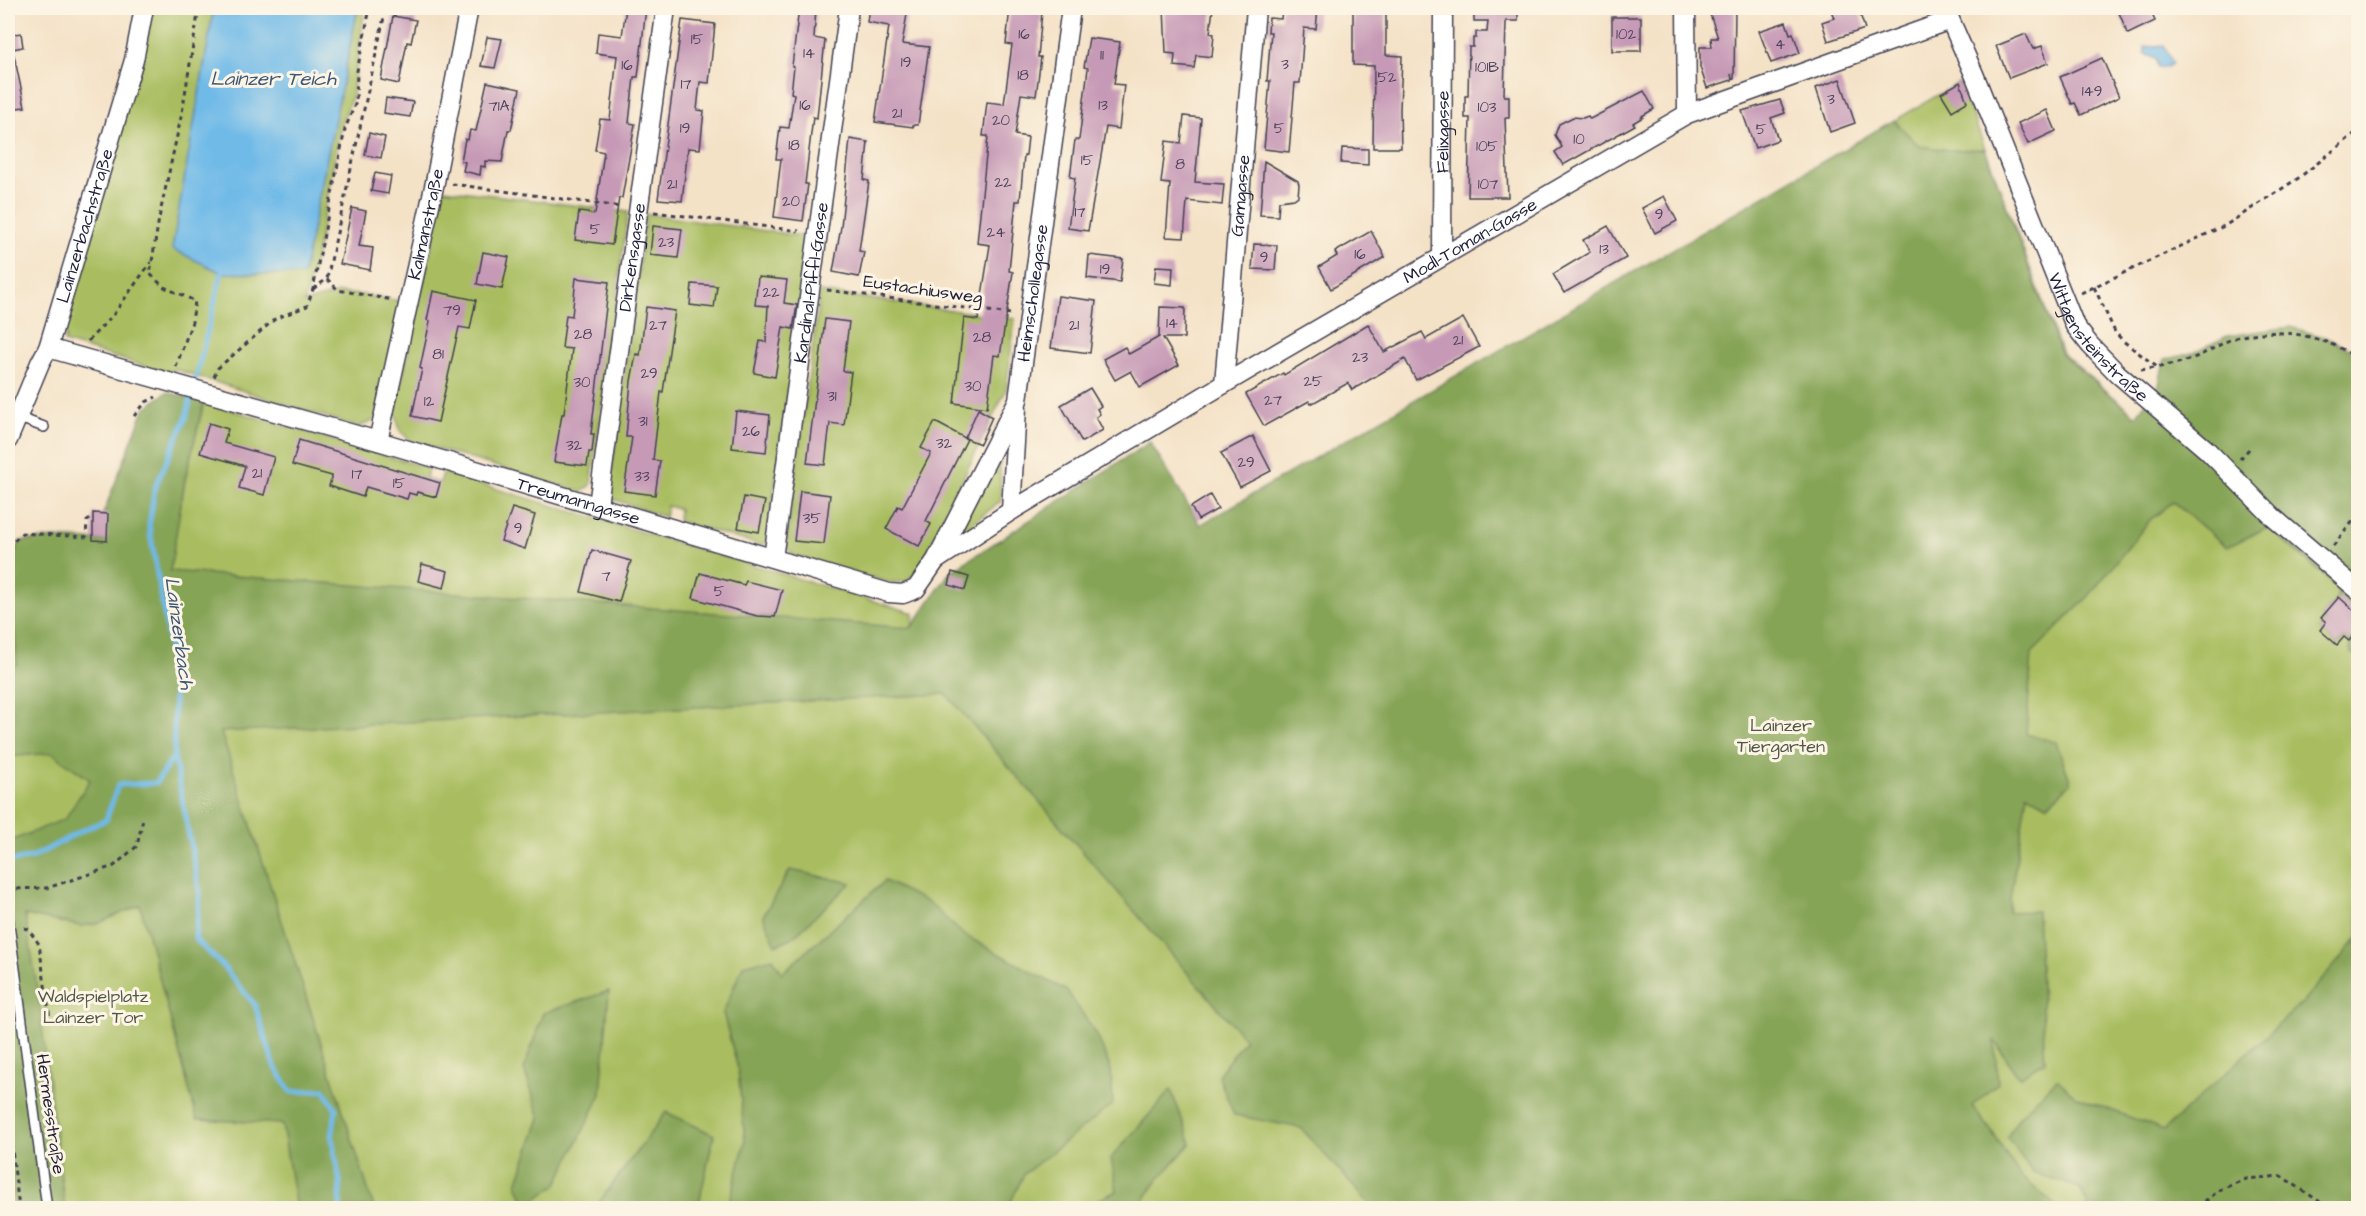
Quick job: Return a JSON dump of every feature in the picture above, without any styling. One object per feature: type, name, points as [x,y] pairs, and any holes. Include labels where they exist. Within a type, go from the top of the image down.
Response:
[{"type":"street","name":"Lainzerbachstraße","points":[[8,440],[54,330],[134,60],[144,8]]},
{"type":"street","name":"Kalmanstraße","points":[[378,441],[409,303],[469,8]]},
{"type":"street","name":"Dirkensgasse","points":[[598,505],[666,8]]},
{"type":"street","name":"Kardinal-Piffl-Gasse","points":[[773,558],[849,8]]},
{"type":"street","name":"Heimschollegasse","points":[[936,560],[1018,400],[1071,8]]},
{"type":"street","name":"Gamgasse","points":[[1224,384],[1256,8]]},
{"type":"street","name":"Felixgasse","points":[[1442,255],[1443,8]]},
{"type":"street","points":[[1686,8],[1687,114]]},
{"type":"street","name":"Modl-Toman-Gasse","points":[[936,560],[1011,511],[1224,384],[1687,114],[1948,14]]},
{"type":"street","name":"Wittgensteinstraße","points":[[1948,14],[2075,326],[2118,374],[2207,450],[2274,518],[2358,590]]},
{"type":"street","points":[[48,348],[173,382]]},
{"type":"street","name":"Treumanngasse","points":[[173,382],[598,505],[889,593],[903,594],[916,589],[936,560]]},
{"type":"street","points":[[1011,511],[1018,400]]},
{"type":"lane","points":[[17,417],[44,427]]},
{"type":"lane","name":"Hermesstraße","points":[[8,921],[46,1209]]},
{"type":"path","points":[[134,416],[146,402],[164,392],[173,382],[192,321],[195,301],[164,287],[150,274],[200,8]]},
{"type":"path","points":[[206,392],[218,368],[275,319],[307,306],[313,289],[345,129],[356,102],[357,71],[370,8]]},
{"type":"path","points":[[313,289],[327,279],[386,8]]},
{"type":"path","points":[[2064,301],[2226,225],[2300,177],[2358,131]]},
{"type":"path","points":[[74,355],[113,315],[152,261]]},
{"type":"path","points":[[327,279],[338,290],[409,303]]},
{"type":"path","points":[[2094,287],[2115,332],[2157,367]]},
{"type":"path","name":"Eustachiusweg","points":[[812,288],[1030,317]]},
{"type":"path","points":[[2118,374],[2198,357],[2242,336],[2277,333],[2304,335],[2324,341],[2358,358]]},
{"type":"path","points":[[2322,559],[2358,515]]},
{"type":"path","points":[[8,547],[22,533],[86,537],[87,521],[93,518]]},
{"type":"path","points":[[8,889],[48,888],[114,866],[137,846],[143,819]]},
{"type":"path","points":[[8,921],[28,929],[39,944],[50,1019]]},
{"type":"path","points":[[8,1117],[19,1209]]},
{"type":"path","points":[[2198,1209],[2219,1190],[2246,1179],[2281,1176],[2319,1201],[2323,1209]]},
{"type":"green space","points":[[149,8],[214,8],[173,249],[302,275],[358,8],[365,8],[352,97],[341,125],[317,253],[304,303],[338,293],[401,301],[376,420],[358,427],[174,369],[172,374],[64,342],[66,337],[60,327]]},
{"type":"green space","name":"Lainzer Tiergarten","points":[[1960,82],[2062,353],[2358,604],[2358,1208],[8,1208],[8,559],[169,571],[185,479],[204,402],[428,468],[426,479],[440,483],[443,473],[914,613],[912,628],[1048,618]]},
{"type":"green space","points":[[1894,120],[1919,146],[1950,150],[1985,149],[2061,354],[2136,416],[2159,385],[2164,360],[2196,352],[2227,336],[2291,327],[2327,338],[2358,353],[2358,659],[2351,653],[2349,642],[2345,638],[2337,645],[2320,630],[2326,622],[2321,618],[2338,597],[2341,589],[2268,527],[2227,547],[2173,502],[2150,520],[2088,597],[2032,653],[2026,734],[2056,742],[2071,783],[2047,805],[2027,794],[2008,912],[2037,911],[2045,1061],[2019,1077],[1994,1040],[1998,1083],[1972,1106],[1991,1130],[2019,1175],[2059,1208],[1373,1208],[1301,1128],[1234,1115],[1218,1075],[1245,1039],[946,694],[221,732],[374,1208],[296,1208],[282,1124],[197,1119],[140,905],[97,924],[80,926],[25,915],[37,987],[65,1208],[15,1208],[8,1151],[8,842],[65,819],[90,780],[52,753],[8,757],[8,665],[17,664],[8,566],[20,541],[55,538],[107,541],[103,514],[144,409],[167,392],[204,402],[185,479],[170,571],[911,628],[950,572],[1150,442],[1200,525]]},
{"type":"green space","points":[[444,189],[628,212],[591,485],[582,492],[411,441],[400,431],[395,412]]},
{"type":"green space","points":[[646,214],[809,237],[767,543],[760,545],[678,521],[679,509],[667,506],[665,517],[610,498]]},
{"type":"green space","points":[[820,292],[1015,319],[1006,390],[919,569],[906,582],[887,582],[793,555],[786,546]]},
{"type":"green space","points":[[996,462],[1000,462],[1001,501],[964,530],[961,528]]},
{"type":"green space","points":[[790,870],[851,883],[793,937],[776,945],[763,916]]},
{"type":"green space","points":[[885,881],[929,903],[964,935],[1067,991],[1097,1035],[1111,1070],[1113,1104],[1024,1174],[1008,1208],[728,1208],[745,1142],[738,1069],[723,1013],[743,965],[773,958],[782,973]]},
{"type":"green space","points":[[2358,938],[2358,1208],[2089,1208],[2080,1188],[2033,1173],[2007,1137],[2019,1117],[2057,1079],[2076,1097],[2164,1130],[2303,1002]]},
{"type":"green space","points":[[609,991],[601,1094],[557,1184],[526,1206],[517,1184],[540,1118],[524,1069],[543,1013]]},
{"type":"green space","points":[[1171,1090],[1191,1143],[1158,1180],[1138,1208],[1080,1208],[1117,1191],[1111,1158]]},
{"type":"green space","points":[[666,1112],[714,1135],[698,1208],[595,1208]]},
{"type":"water","name":"Lainzer Teich","points":[[214,8],[358,8],[303,275],[222,273],[172,249]]},
{"type":"water","points":[[2164,45],[2173,64],[2164,68],[2158,67],[2156,59],[2145,54],[2145,47]]},
{"type":"building","points":[[626,8],[646,8],[638,77],[634,77],[629,123],[635,124],[622,198],[619,198],[612,245],[575,240],[579,212],[595,214],[604,152],[595,150],[600,119],[610,120],[617,56],[596,53],[598,33],[622,36]]},
{"type":"building","points":[[799,8],[816,8],[814,38],[825,40],[817,118],[813,117],[803,221],[774,217],[781,159],[776,159],[780,127],[789,128],[794,94],[791,93],[794,67],[792,66]]},
{"type":"building","points":[[869,8],[908,8],[902,44],[929,47],[918,125],[913,125],[913,127],[875,122],[889,26],[867,22]]},
{"type":"building","points":[[1010,8],[1042,12],[1038,57],[1041,57],[1036,96],[1021,94],[1015,135],[1028,137],[1020,201],[1016,201],[1009,271],[1013,272],[1000,356],[994,355],[987,408],[954,403],[964,318],[978,320],[990,245],[977,243],[988,136],[983,136],[987,102],[1004,104],[1012,45],[1006,44]]},
{"type":"building","points":[[1164,8],[1213,8],[1210,33],[1214,34],[1212,57],[1196,55],[1194,68],[1174,66],[1175,54],[1166,53]]},
{"type":"building","points":[[1282,8],[1318,8],[1316,29],[1304,28],[1300,83],[1295,83],[1289,152],[1264,149],[1270,81],[1267,81],[1271,32],[1268,32],[1269,18],[1281,19]]},
{"type":"building","points":[[1353,8],[1386,8],[1386,55],[1402,56],[1401,148],[1373,148],[1374,66],[1353,65]]},
{"type":"building","points":[[1474,8],[1518,8],[1518,21],[1506,21],[1504,96],[1509,96],[1509,118],[1505,118],[1508,197],[1468,197],[1470,118],[1465,118],[1465,96],[1468,96],[1469,47],[1473,47],[1476,32],[1487,32],[1488,21],[1474,21]]},
{"type":"building","points":[[1708,8],[1735,8],[1734,78],[1732,79],[1731,74],[1732,80],[1707,88],[1700,67],[1700,47],[1712,47],[1711,38],[1718,38]]},
{"type":"building","points":[[1830,8],[1858,8],[1865,29],[1828,41],[1822,22],[1834,18]]},
{"type":"building","points":[[2117,8],[2149,8],[2155,21],[2128,34]]},
{"type":"building","points":[[393,16],[416,20],[411,43],[407,42],[399,84],[381,80]]},
{"type":"building","points":[[1612,17],[1641,17],[1641,51],[1612,51]]},
{"type":"building","points":[[682,20],[715,24],[709,83],[700,82],[697,110],[704,111],[700,149],[688,148],[682,201],[658,199]]},
{"type":"building","points":[[1786,22],[1790,34],[1793,33],[1800,53],[1771,63],[1759,31]]},
{"type":"building","points":[[21,33],[23,47],[8,50],[8,35]]},
{"type":"building","points":[[2026,34],[2033,49],[2042,46],[2048,63],[2009,78],[1996,46]]},
{"type":"building","points":[[487,37],[502,39],[495,68],[481,66]]},
{"type":"building","points":[[1089,38],[1120,42],[1114,84],[1124,85],[1119,129],[1106,127],[1088,231],[1068,228],[1075,178],[1070,177],[1075,140],[1079,140],[1088,68],[1084,67]]},
{"type":"building","points":[[14,55],[25,107],[8,109],[8,56]]},
{"type":"building","points":[[2102,58],[2119,97],[2081,115],[2075,103],[2072,104],[2060,77]]},
{"type":"building","points":[[1840,79],[1855,123],[1830,132],[1816,88]]},
{"type":"building","points":[[487,82],[520,89],[511,130],[508,130],[502,162],[485,161],[485,167],[481,166],[480,175],[463,171],[465,162],[461,161],[465,139],[468,140],[470,130],[476,131]]},
{"type":"building","points":[[1960,82],[1967,102],[1952,111],[1941,93]]},
{"type":"building","points":[[1644,91],[1654,109],[1633,123],[1635,125],[1563,165],[1555,152],[1562,147],[1555,135],[1559,124],[1573,117],[1588,116],[1590,119]]},
{"type":"building","points":[[386,98],[413,102],[410,117],[384,113]]},
{"type":"building","points":[[1780,100],[1785,113],[1771,118],[1778,140],[1755,148],[1742,111]]},
{"type":"building","points":[[2047,110],[2056,131],[2028,144],[2018,123]]},
{"type":"building","points":[[1184,116],[1201,118],[1195,182],[1224,184],[1222,205],[1187,201],[1184,238],[1166,237],[1170,184],[1161,183],[1166,141],[1181,143]]},
{"type":"building","points":[[369,133],[385,137],[381,158],[365,155]]},
{"type":"building","points":[[850,139],[868,142],[864,180],[869,181],[859,251],[864,252],[859,277],[833,272],[841,227]]},
{"type":"building","points":[[1342,148],[1368,149],[1368,165],[1341,163]]},
{"type":"building","points":[[1264,161],[1298,181],[1298,196],[1294,199],[1279,201],[1278,216],[1260,215]]},
{"type":"building","points":[[375,173],[391,176],[388,194],[371,191]]},
{"type":"building","points":[[1664,196],[1677,221],[1655,233],[1642,208]]},
{"type":"building","points":[[352,208],[366,211],[359,246],[373,248],[370,270],[340,264]]},
{"type":"building","points":[[653,226],[682,229],[678,258],[650,255]]},
{"type":"building","points":[[1608,226],[1626,258],[1564,293],[1553,274],[1590,252],[1583,240]]},
{"type":"building","points":[[1371,231],[1385,257],[1331,289],[1319,267],[1337,256],[1335,252]]},
{"type":"building","points":[[1254,244],[1277,245],[1275,270],[1252,269]]},
{"type":"building","points":[[483,252],[509,257],[502,289],[477,284]]},
{"type":"building","points":[[1089,255],[1123,259],[1120,282],[1087,278]]},
{"type":"building","points":[[1156,266],[1173,267],[1172,285],[1154,283]]},
{"type":"building","points":[[758,277],[787,280],[784,303],[797,305],[793,329],[783,327],[775,377],[754,373],[760,341],[766,342],[768,306],[755,305]]},
{"type":"building","points":[[576,278],[609,282],[591,434],[594,434],[592,452],[589,452],[587,466],[554,462],[562,414],[564,414],[572,349],[562,348],[566,315],[572,316]]},
{"type":"building","points":[[692,284],[717,286],[714,308],[690,305]]},
{"type":"building","points":[[433,291],[476,300],[470,329],[459,327],[438,422],[412,416],[422,369],[420,368],[430,321],[427,320]]},
{"type":"building","points":[[1058,296],[1096,301],[1090,353],[1051,348]]},
{"type":"building","points":[[646,307],[675,311],[663,392],[661,392],[653,460],[660,461],[655,495],[624,491],[632,437],[626,437],[631,381],[636,354],[640,355]]},
{"type":"building","points":[[1160,307],[1185,308],[1184,338],[1163,338],[1179,365],[1140,387],[1131,371],[1115,380],[1103,359],[1125,347],[1129,354],[1159,337]]},
{"type":"building","points":[[1463,318],[1479,347],[1416,380],[1405,359],[1352,390],[1348,383],[1311,404],[1309,401],[1264,426],[1246,394],[1283,373],[1284,375],[1368,324],[1384,352],[1422,332],[1426,339]]},
{"type":"building","points":[[825,319],[849,322],[843,371],[851,372],[844,425],[830,423],[825,465],[807,463]]},
{"type":"building","points":[[1090,388],[1101,406],[1097,409],[1100,414],[1096,417],[1103,430],[1082,442],[1061,405]]},
{"type":"building","points":[[978,409],[992,417],[980,444],[965,438]]},
{"type":"building","points":[[736,411],[770,415],[766,452],[732,448]]},
{"type":"building","points":[[935,422],[967,439],[926,521],[931,524],[919,546],[886,529],[898,506],[902,508],[931,453],[921,448]]},
{"type":"building","points":[[209,423],[228,429],[224,443],[274,457],[264,495],[239,488],[245,466],[200,453]]},
{"type":"building","points":[[1253,436],[1271,471],[1240,487],[1221,453]]},
{"type":"building","points":[[299,440],[440,483],[436,497],[417,492],[416,495],[409,493],[407,499],[366,487],[363,497],[329,486],[332,476],[292,465]]},
{"type":"building","points":[[800,491],[830,495],[824,544],[794,541]]},
{"type":"building","points":[[1210,495],[1218,509],[1198,520],[1191,507]]},
{"type":"building","points":[[744,497],[765,501],[759,532],[738,528]]},
{"type":"building","points":[[512,508],[535,515],[525,549],[501,541]]},
{"type":"building","points":[[93,513],[108,514],[107,541],[93,540]]},
{"type":"building","points":[[592,550],[631,561],[619,602],[581,592]]},
{"type":"building","points":[[422,564],[448,571],[444,588],[418,581]]},
{"type":"building","points":[[952,572],[969,577],[965,590],[949,585]]},
{"type":"building","points":[[700,573],[744,585],[746,581],[782,590],[775,617],[757,616],[693,598]]},
{"type":"building","points":[[2339,597],[2358,614],[2358,630],[2349,641],[2344,637],[2337,645],[2320,630],[2326,622],[2321,618]]},
{"type":"waterway","name":"Lainzerbach","points":[[223,268],[186,418],[155,487],[149,526],[174,672],[174,756],[200,894],[195,939],[221,964],[255,1005],[274,1065],[291,1092],[324,1090],[336,1109],[332,1138],[340,1182],[340,1208]]},
{"type":"waterway","points":[[8,862],[33,857],[106,820],[118,785],[156,783],[174,756]]},
{"type":"park label","name":"Waldspielplatz Lainzer Tor","points":[[93,1006]]}]
